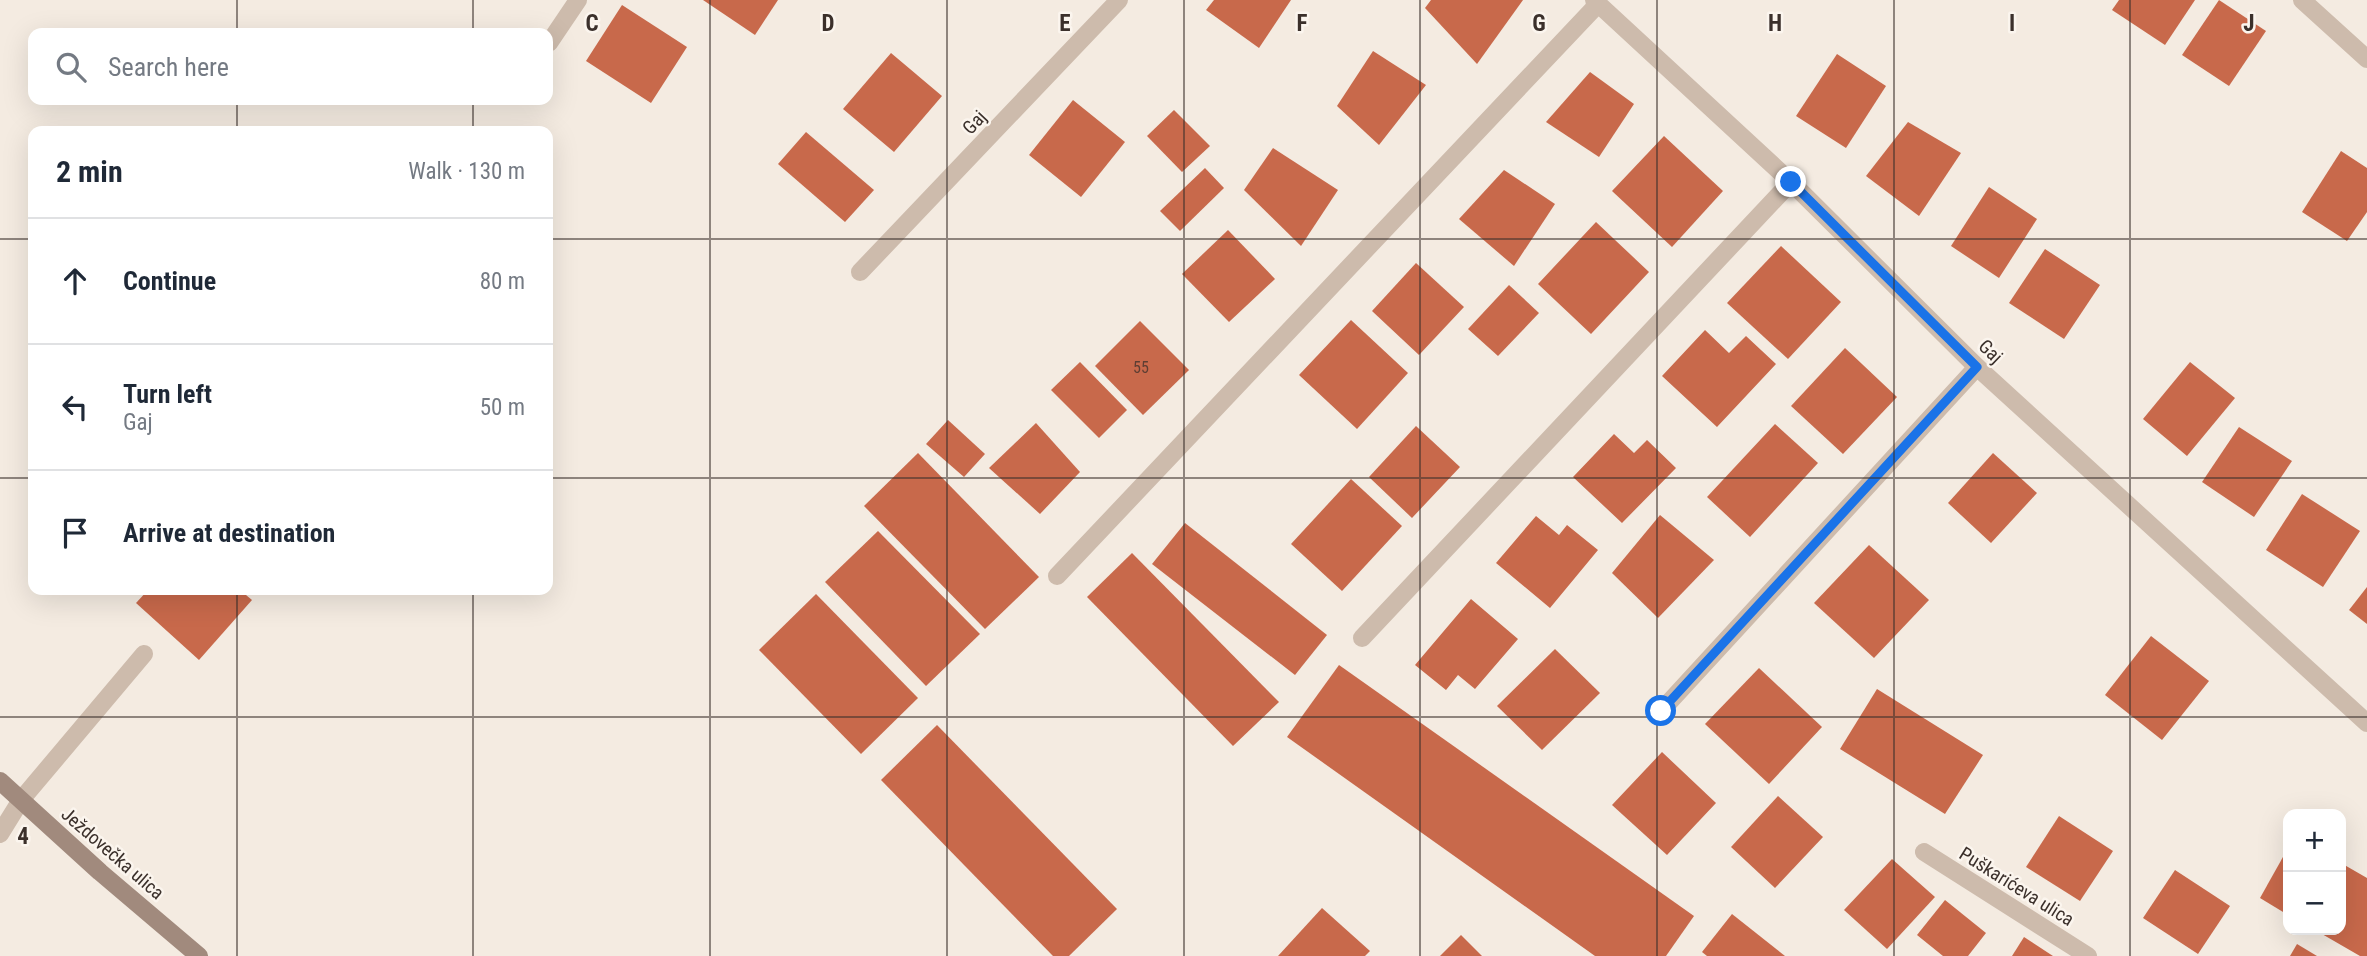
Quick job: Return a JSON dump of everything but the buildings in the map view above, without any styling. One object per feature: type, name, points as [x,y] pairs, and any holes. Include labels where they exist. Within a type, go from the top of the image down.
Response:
[{"type":"main road","name":"Ježdovečka ulica","points":[[0,781],[100,872],[199,956]]},
{"type":"street","points":[[553,37],[578,0]]},
{"type":"street","name":"Gaj","points":[[860,272],[1119,0]]},
{"type":"street","points":[[2302,0],[2367,59]]},
{"type":"street","points":[[1057,576],[1596,2]]},
{"type":"street","name":"Gaj","points":[[1596,2],[1791,182],[1977,367],[2367,723]]},
{"type":"street","points":[[1362,638],[1791,182]]},
{"type":"street","points":[[1661,711],[1977,367]]},
{"type":"street","points":[[0,834],[21,800],[144,654]]},
{"type":"street","name":"Puškarićeva ulica","points":[[1924,852],[2088,956]]},
{"type":"route","points":[[1661,711],[1977,367],[1791,182]]}]
